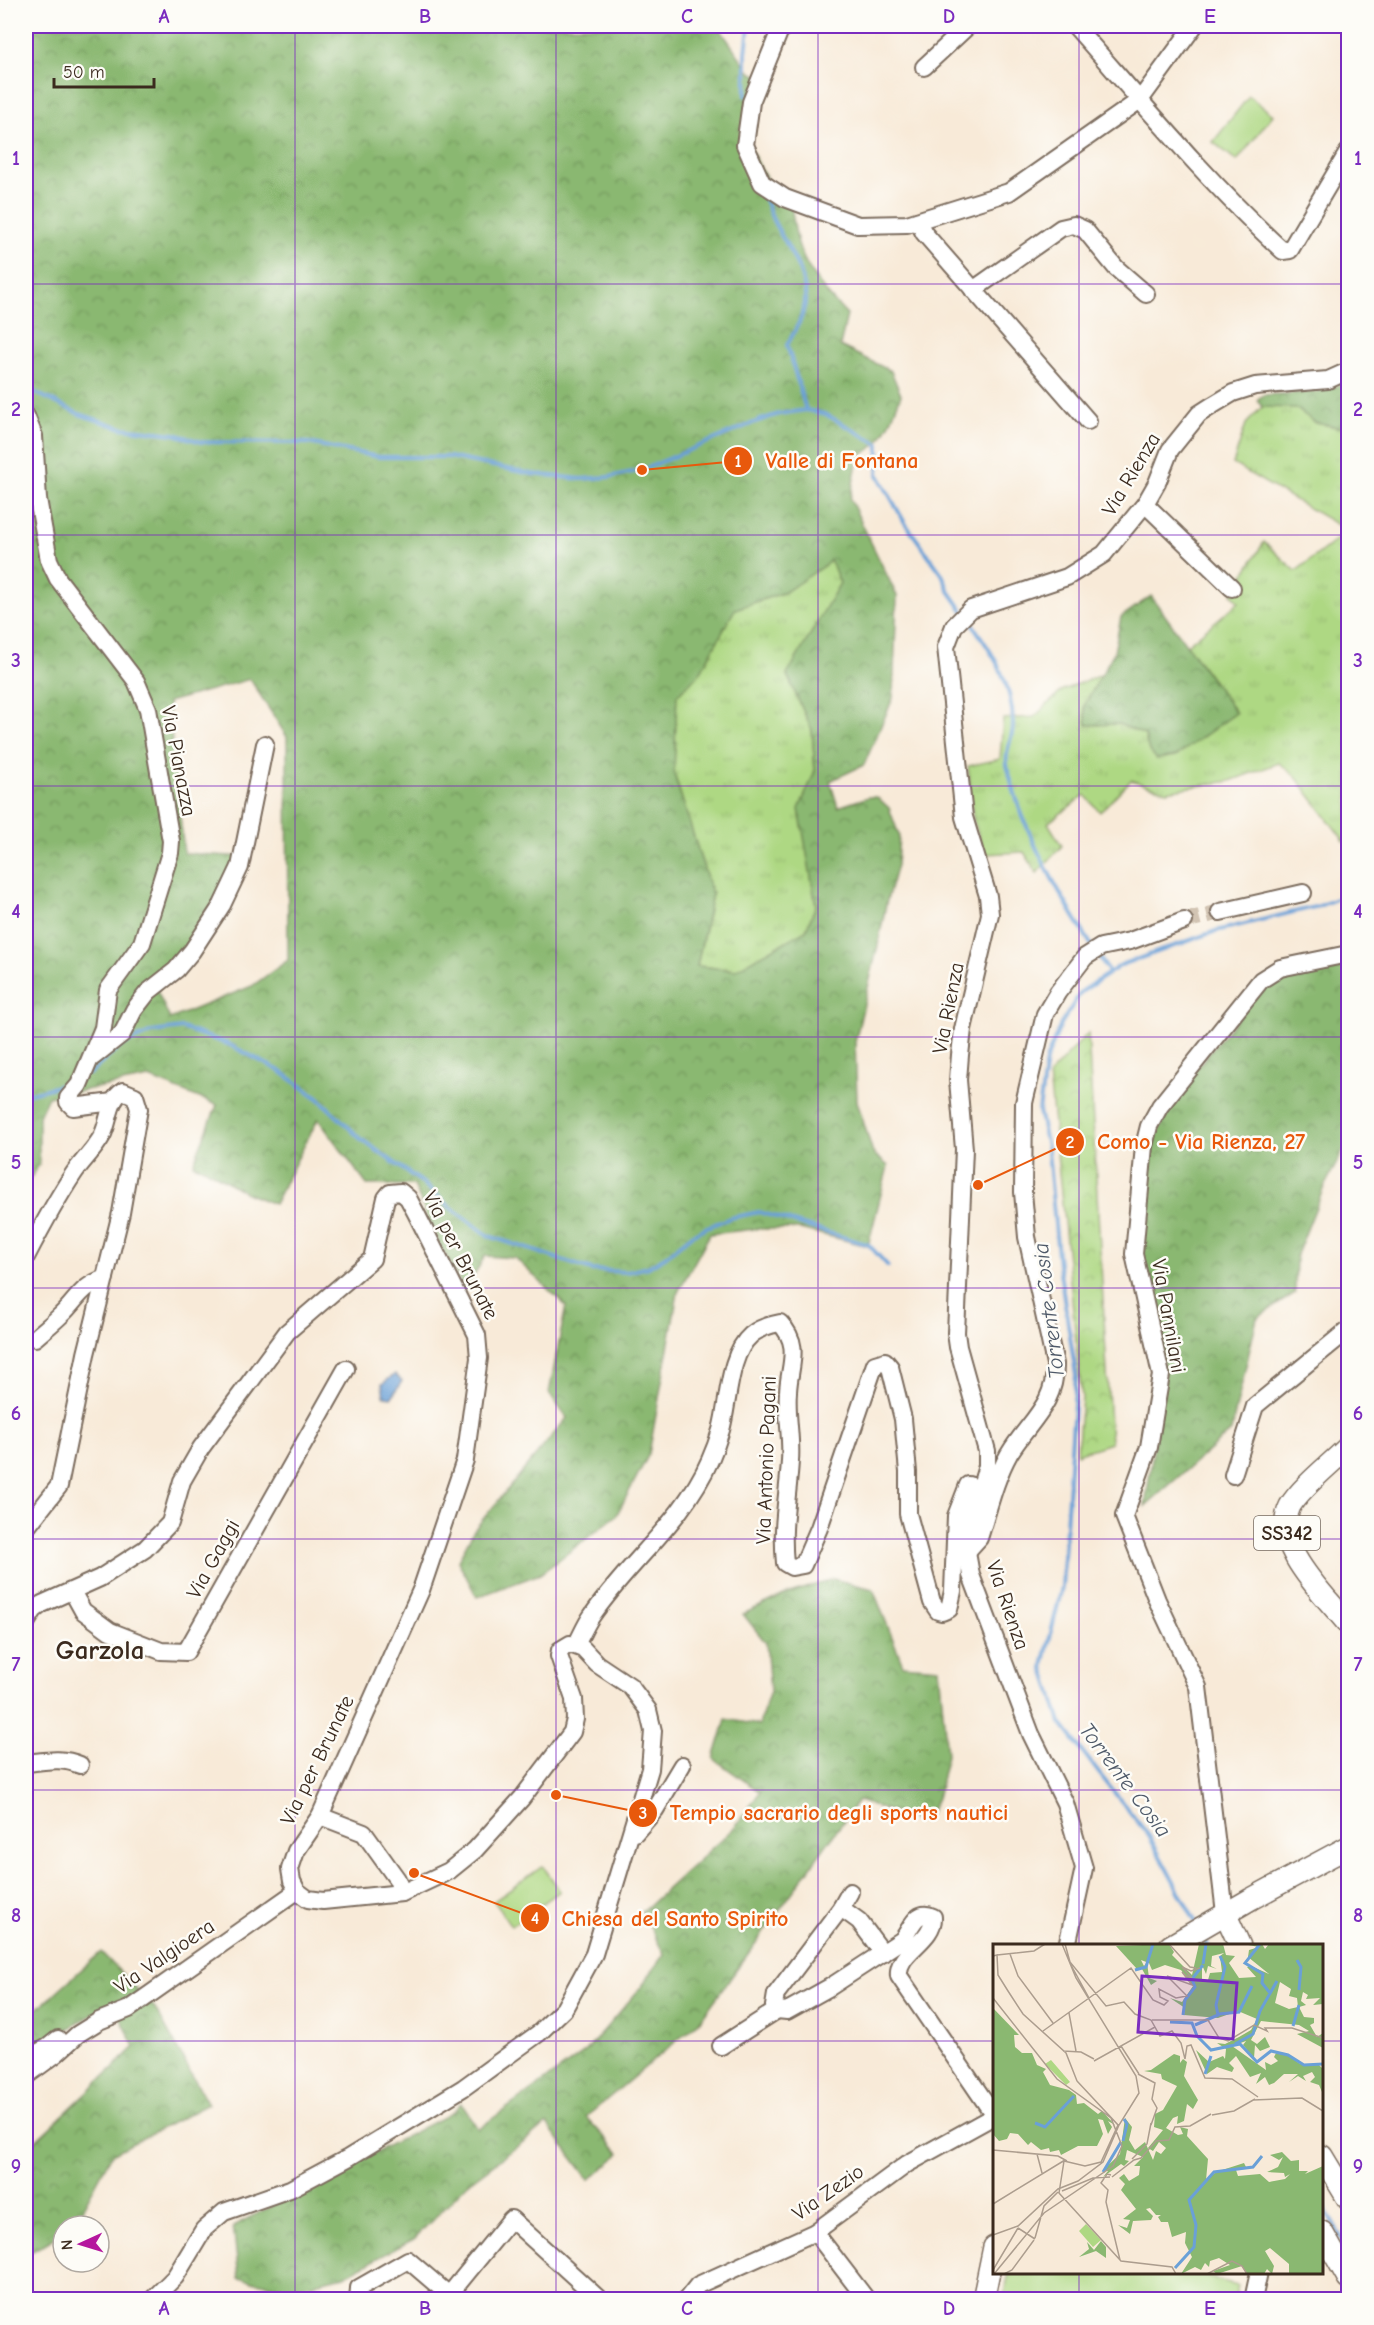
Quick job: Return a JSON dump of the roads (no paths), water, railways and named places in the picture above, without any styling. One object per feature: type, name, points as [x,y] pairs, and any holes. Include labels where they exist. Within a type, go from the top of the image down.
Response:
[{"type":"main road","name":"SS342","points":[[1348,1447],[1295,1499],[1287,1516],[1286,1526],[1287,1539],[1297,1561],[1348,1624]]},
{"type":"main road","points":[[1181,1941],[1217,1917],[1348,1847]]},
{"type":"main road","points":[[1217,1917],[1238,1944]]},
{"type":"main road","points":[[1323,2158],[1348,2199]]},
{"type":"main road","points":[[1323,2234],[1348,2278]]},
{"type":"main road","points":[[983,2300],[993,2252]]},
{"type":"street","points":[[786,26],[780,30],[751,102],[746,145],[762,183],[785,198],[858,225],[907,224],[1009,192],[1140,100],[1194,26]]},
{"type":"street","points":[[924,67],[968,26]]},
{"type":"street","points":[[1075,26],[1256,227],[1282,251],[1290,249],[1348,152]]},
{"type":"street","points":[[918,221],[924,233],[1088,421]]},
{"type":"street","points":[[973,290],[1061,228],[1074,225],[1085,230],[1116,267],[1146,294]]},
{"type":"street","name":"Via Rienza","points":[[1067,1944],[1084,1868],[1065,1803],[1031,1734],[971,1575],[966,1536],[987,1466],[987,1451],[956,1333],[964,1149],[958,1080],[963,1029],[990,914],[988,896],[964,818],[946,647],[949,636],[962,616],[981,605],[1067,577],[1104,554],[1145,504],[1157,483],[1170,450],[1199,414],[1233,393],[1254,386],[1328,380],[1348,371]]},
{"type":"street","name":"Via Pianazza","points":[[26,416],[34,436],[38,499],[49,560],[58,579],[136,681],[143,694],[151,720],[171,841],[170,853],[142,943],[108,990],[104,1028],[86,1071],[68,1098],[69,1105],[73,1107],[113,1102]]},
{"type":"street","points":[[1145,504],[1232,588]]},
{"type":"street","points":[[86,1071],[123,1034],[135,1010],[148,992],[176,970],[192,951],[222,905],[240,867],[265,744]]},
{"type":"street","points":[[1220,912],[1303,893]]},
{"type":"street","points":[[969,1549],[979,1538],[1008,1455],[1046,1405],[1054,1385],[1055,1364],[1025,1223],[1023,1192],[1024,1103],[1045,1014],[1058,992],[1085,957],[1101,947],[1130,941],[1184,921]]},
{"type":"street","name":"Via Pannilani","points":[[1217,1917],[1198,1687],[1157,1600],[1124,1516],[1149,1447],[1161,1375],[1134,1254],[1144,1146],[1149,1126],[1160,1106],[1260,980],[1280,968],[1348,954]]},
{"type":"street","points":[[26,1257],[53,1205],[101,1137],[118,1094],[123,1091],[135,1096],[139,1109],[121,1213],[86,1354],[59,1486],[26,1528]]},
{"type":"street","name":"Via per Brunate","points":[[26,1623],[34,1610],[100,1578],[145,1548],[170,1523],[182,1481],[201,1448],[287,1332],[372,1259],[386,1198],[394,1192],[404,1193],[477,1335],[479,1348],[476,1380],[465,1460],[421,1590],[320,1816],[296,1851],[291,1869],[292,1881],[297,1891]]},
{"type":"street","points":[[35,1338],[62,1315],[77,1295],[89,1284],[105,1278]]},
{"type":"street","name":"Via Antonio Pagani","points":[[576,1646],[590,1618],[607,1595],[685,1505],[710,1462],[721,1430],[736,1359],[749,1336],[762,1327],[780,1323],[789,1333],[793,1350],[788,1392],[791,1460],[783,1536],[785,1563],[792,1567],[803,1565],[819,1528],[875,1364],[885,1361],[890,1367],[903,1419],[908,1472],[908,1514],[932,1602],[942,1612],[949,1609],[953,1591],[956,1516],[968,1485],[979,1488]]},
{"type":"street","points":[[1233,1475],[1256,1406],[1348,1330]]},
{"type":"street","name":"Via Gaggi","points":[[72,1591],[83,1611],[110,1631],[161,1651],[186,1652],[346,1369]]},
{"type":"street","points":[[152,2300],[175,2277],[204,2229],[224,2212],[290,2189],[348,2158],[463,2088],[539,2033],[564,2009],[594,1954],[650,1769],[653,1731],[648,1710],[630,1686],[597,1664],[583,1649],[570,1644],[564,1647],[559,1656],[574,1699],[575,1719],[572,1732],[522,1798],[475,1850],[449,1871],[402,1893],[323,1901],[308,1899],[297,1891]]},
{"type":"street","points":[[26,1763],[69,1760],[80,1765]]},
{"type":"street","points":[[630,1838],[655,1810],[682,1765]]},
{"type":"street","points":[[320,1816],[364,1833],[397,1879],[402,1893]]},
{"type":"street","name":"Via Valgioera","points":[[26,2076],[78,2034],[99,2021],[129,2009],[297,1891]]},
{"type":"street","points":[[777,2010],[774,2006],[776,1994],[841,1908],[850,1892]]},
{"type":"street","points":[[841,1908],[859,1921],[883,1953]]},
{"type":"street","points":[[721,2046],[777,2010],[786,2011],[830,1987],[883,1953],[902,1940],[913,1921],[924,1914],[933,1917],[930,1930],[902,1962],[898,1971],[899,1976],[993,2115]]},
{"type":"street","points":[[26,2059],[48,2047],[68,2032],[78,2034]]},
{"type":"street","name":"Via Zezio","points":[[686,2300],[698,2285],[815,2232],[907,2163],[993,2117]]},
{"type":"street","points":[[358,2300],[359,2288],[408,2260],[449,2295],[511,2219],[600,2300]]},
{"type":"street","points":[[815,2232],[867,2300]]},
{"type":"street","points":[[1253,2300],[1259,2274]]},
{"type":"water","points":[[395,1374],[402,1381],[392,1397],[384,1396],[382,1384]]},
{"type":"waterway","points":[[746,96],[746,53],[749,26]]},
{"type":"waterway","points":[[761,189],[773,220],[795,259],[803,281],[804,308],[787,345],[806,410]]},
{"type":"waterway","points":[[26,388],[79,414],[122,428],[174,434],[202,442],[308,443],[379,457],[449,457],[532,474],[581,479],[609,477],[642,470],[779,414],[806,410],[825,414],[879,444],[878,475],[905,523],[942,574],[949,591],[963,611]]},
{"type":"waterway","points":[[967,617],[992,654],[1009,695],[1013,725],[1007,763],[1014,793],[1042,860],[1092,946]]},
{"type":"waterway","name":"Torrente Cosia","points":[[1196,1923],[1149,1836],[1061,1723],[1043,1666],[1062,1587],[1076,1375],[1059,1266],[1048,1151],[1039,1111],[1046,1060],[1061,1024],[1081,992],[1121,965],[1216,931],[1319,906],[1348,894]]},
{"type":"waterway","points":[[1098,955],[1109,972]]},
{"type":"waterway","points":[[89,1074],[122,1045],[152,1032],[182,1028],[228,1044],[280,1071],[318,1098],[362,1140],[423,1183],[451,1208],[489,1236],[592,1270],[627,1272],[648,1267],[707,1227],[730,1218],[759,1212],[869,1245],[888,1266]]},
{"type":"waterway","points":[[26,1094],[74,1082]]},
{"type":"waterway","name":"Torrente Cosia","points":[[1202,1935],[1206,1944]]},
{"type":"waterway","name":"Torrente Cosia","points":[[1323,2206],[1348,2250]]},
{"type":"tunnel","points":[[1184,921],[1220,912]]},
{"type":"place","name":"Valle di Fontana","points":[[642,470]]},
{"type":"place","name":"Como - Via Rienza, 27","points":[[978,1185]]},
{"type":"place","name":"Tempio sacrario degli sports nautici","points":[[556,1795]]},
{"type":"place","name":"Chiesa del Santo Spirito","points":[[414,1873]]},
{"type":"district","name":"Garzola","points":[[100,1650]]}]
